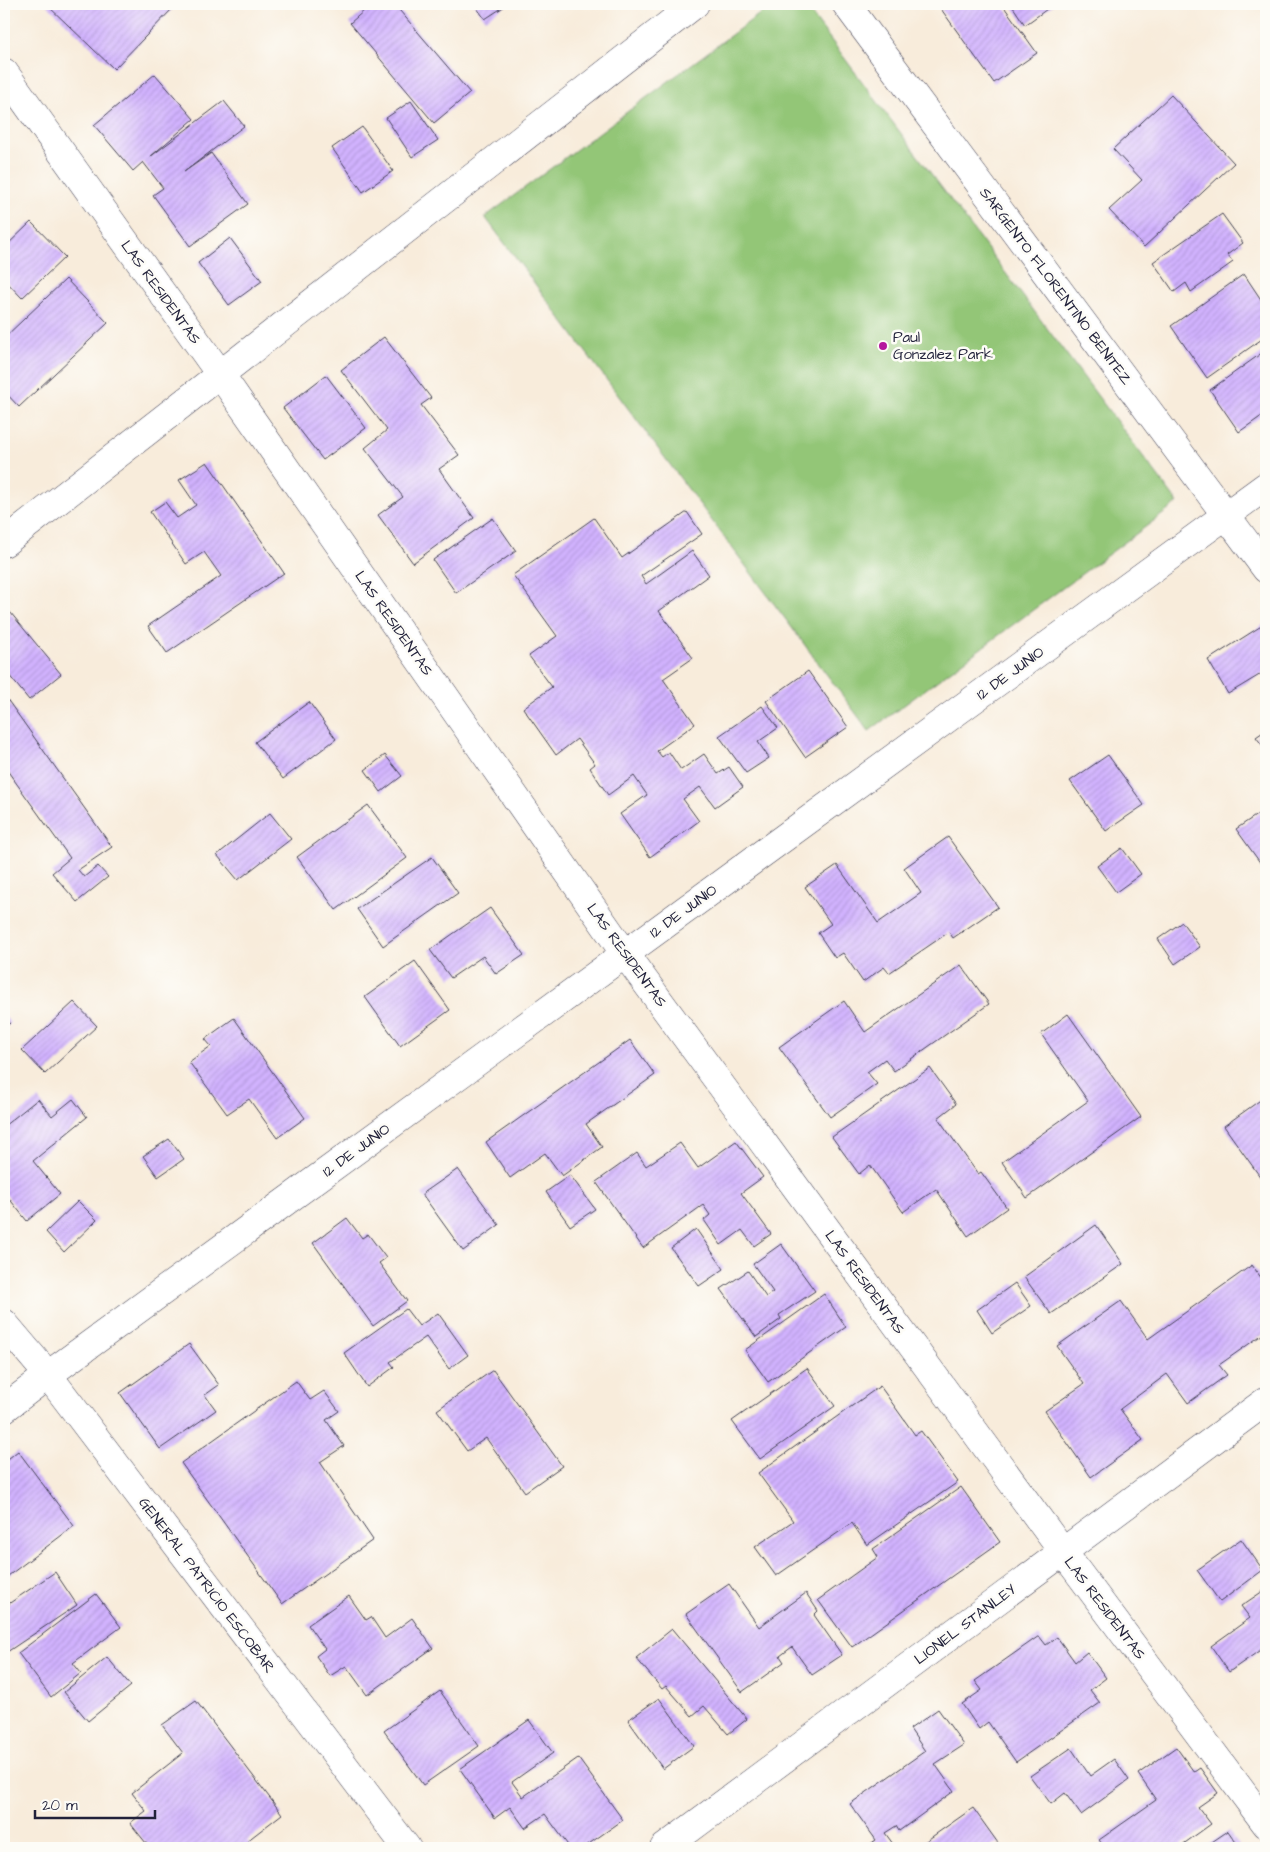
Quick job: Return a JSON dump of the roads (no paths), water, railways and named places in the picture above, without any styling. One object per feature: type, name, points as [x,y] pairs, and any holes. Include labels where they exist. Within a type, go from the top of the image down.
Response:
[{"type":"street","points":[[4,543],[695,4]]},
{"type":"street","name":"SARGENTO FLORENTINO BENITEZ","points":[[846,4],[1266,569]]},
{"type":"street","name":"LAS RESIDENTAS","points":[[4,72],[220,374],[625,954],[1062,1552],[1266,1824]]},
{"type":"street","name":"12 DE JUNIO","points":[[4,1409],[1266,486]]},
{"type":"street","name":"GENERAL PATRICIO ESCOBAR","points":[[4,1324],[48,1375],[407,1848]]},
{"type":"street","name":"LIONEL STANLEY","points":[[664,1848],[1266,1400]]},
{"type":"place","name":"Paul Gonzalez Park","points":[[883,346]]}]
